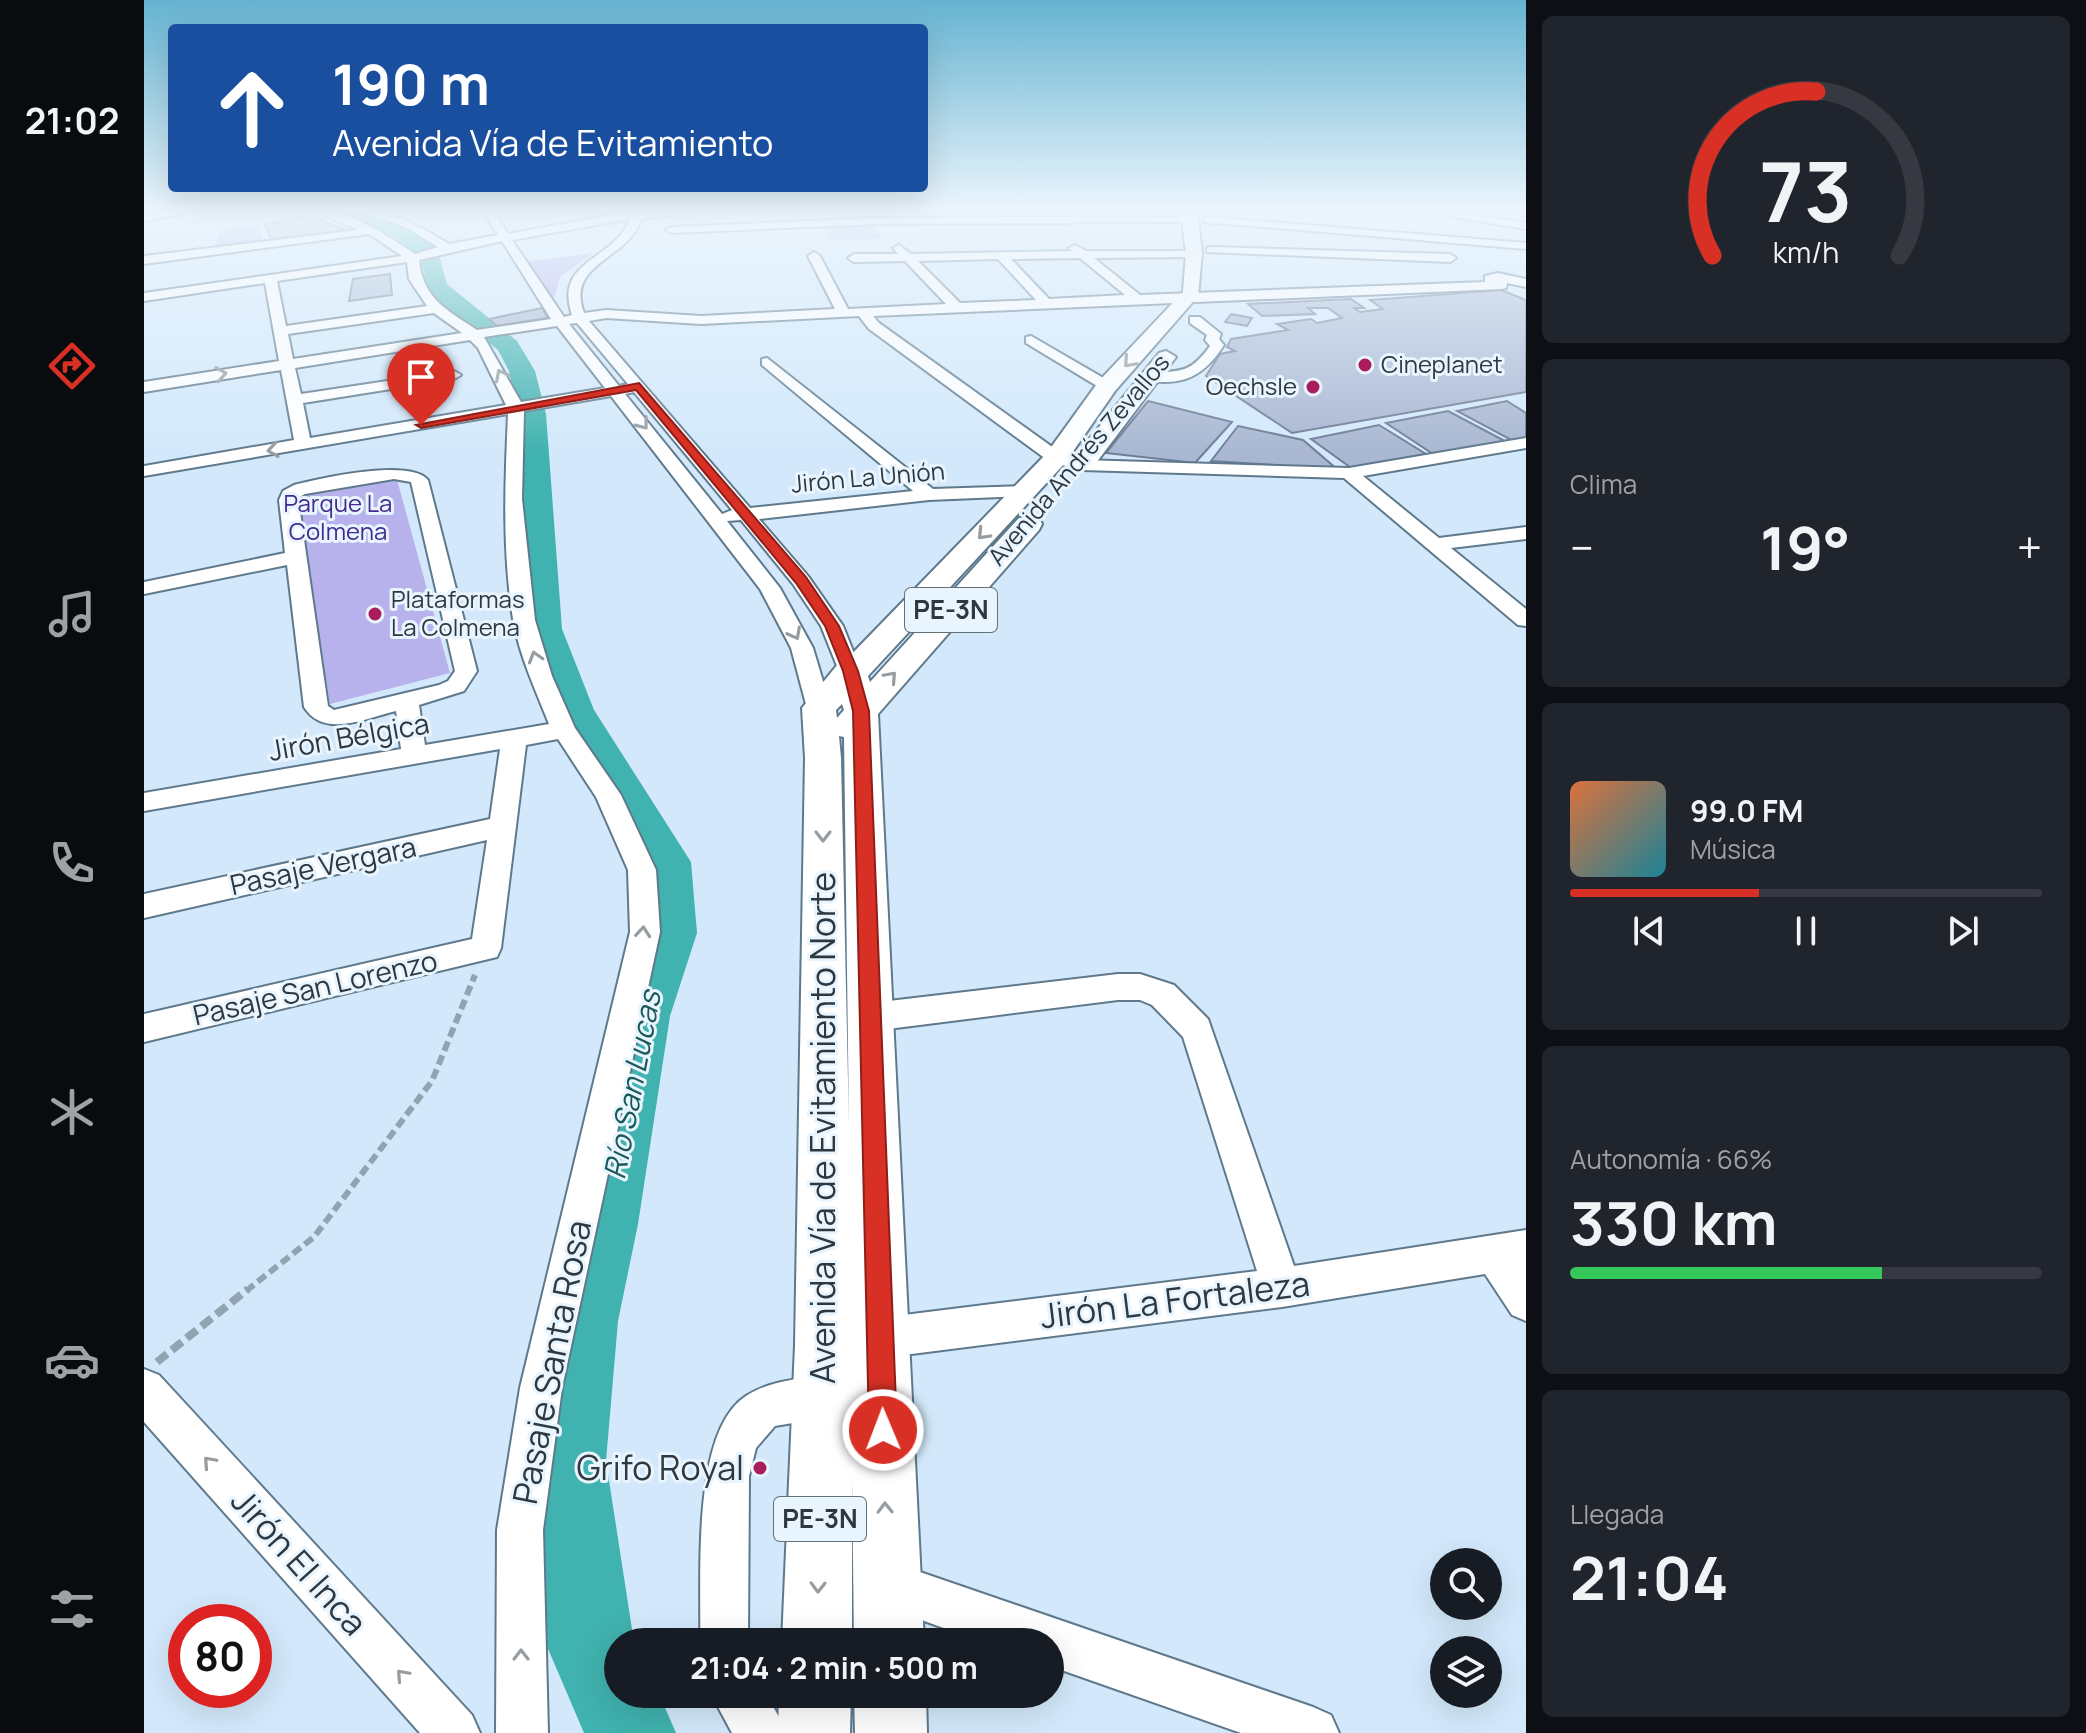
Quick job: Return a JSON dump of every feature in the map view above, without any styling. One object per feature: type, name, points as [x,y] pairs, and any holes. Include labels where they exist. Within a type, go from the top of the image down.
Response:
[{"type":"highway","points":[[1189,296],[1192,292]]},
{"type":"highway","name":"Avenida Andrés Zevallos","points":[[843,697],[1190,335],[1202,292]]},
{"type":"highway","name":"Avenida Andrés Zevallos","points":[[843,697],[1024,491],[1069,461],[1107,386],[1189,296]]},
{"type":"highway","name":"Avenida Vía de Evitamiento Norte","points":[[843,697],[823,758],[843,1360],[888,1613]]},
{"type":"highway","name":"Avenida Vía de Evitamiento Norte","points":[[818,1628],[872,1017],[843,697]]},
{"type":"highway","points":[[814,1733],[815,1708]]},
{"type":"highway","points":[[890,1708],[891,1733]]},
{"type":"street","points":[[144,297],[180,292]]},
{"type":"street","points":[[273,292],[303,445]]},
{"type":"street","points":[[424,292],[436,309],[477,333],[521,407]]},
{"type":"street","points":[[540,292],[777,600],[802,648],[843,697]]},
{"type":"street","points":[[573,292],[579,317],[801,580],[832,626],[843,697]]},
{"type":"street","points":[[833,292],[843,312]]},
{"type":"street","points":[[941,292],[956,307]]},
{"type":"street","points":[[1035,292],[1046,303]]},
{"type":"street","points":[[1128,292],[1136,298]]},
{"type":"street","points":[[477,333],[579,317],[628,314],[701,320],[1189,296],[1192,292]]},
{"type":"street","points":[[282,331],[436,309]]},
{"type":"street","points":[[416,311],[455,376]]},
{"type":"street","points":[[862,311],[874,326],[1069,461],[1349,473],[1526,443]]},
{"type":"street","points":[[144,471],[303,445],[338,461],[419,480],[466,671],[456,686],[407,702],[333,718],[321,714],[316,707],[289,495],[300,489],[338,461],[455,376],[477,333]]},
{"type":"street","points":[[1150,377],[1181,375],[1202,369],[1217,345],[1212,340],[1214,334],[1190,335],[1181,375]]},
{"type":"street","points":[[1031,340],[1107,386]]},
{"type":"street","points":[[767,362],[929,495]]},
{"type":"street","points":[[144,387],[287,363],[455,376],[521,407],[639,386]]},
{"type":"street","points":[[294,400],[455,376]]},
{"type":"street","name":"Pasaje Santa Rosa","points":[[521,407],[513,499],[524,620],[541,676],[564,730],[608,795],[642,870],[645,932],[541,1388],[520,1530],[522,1733]]},
{"type":"street","points":[[1349,473],[1521,612]]},
{"type":"street","name":"Jirón La Unión","points":[[716,519],[745,513],[929,495],[1024,491]]},
{"type":"street","points":[[1434,544],[1526,533]]},
{"type":"street","points":[[144,588],[295,557]]},
{"type":"street","points":[[407,702],[414,756]]},
{"type":"street","name":"Jirón Bélgica","points":[[144,802],[564,730]]},
{"type":"street","points":[[486,948],[514,739]]},
{"type":"street","name":"Pasaje Vergara","points":[[144,906],[503,826]]},
{"type":"street","name":"Pasaje San Lorenzo","points":[[144,1028],[486,948]]},
{"type":"street","points":[[872,1017],[1118,987],[1140,987],[1163,995],[1197,1029],[1282,1287]]},
{"type":"street","points":[[1511,1252],[1526,1301]]},
{"type":"street","name":"Jirón La Fortaleza","points":[[724,1628],[727,1476],[737,1437],[760,1411],[785,1401],[843,1360],[1511,1252]]},
{"type":"street","name":"Jirón El Inca","points":[[144,1390],[454,1733]]},
{"type":"street","points":[[888,1613],[1313,1733]]},
{"type":"street","points":[[745,1708],[762,1733]]},
{"type":"path","points":[[144,1372],[314,1237],[432,1081],[486,948]]},
{"type":"green space","name":"Plataformas La Colmena","points":[[396,476],[450,673],[330,704],[296,495]]},
{"type":"building","points":[[351,292],[392,292],[392,295],[349,301]]},
{"type":"building","points":[[1506,292],[1526,300],[1526,392],[1292,433],[1206,376],[1220,354],[1235,351],[1227,347],[1231,339],[1288,330],[1277,324],[1311,319],[1317,323],[1342,318],[1328,308],[1308,308],[1315,314],[1262,316],[1248,304],[1351,299],[1364,308],[1354,308],[1360,312],[1383,309],[1370,300]]},
{"type":"building","points":[[542,308],[548,318],[497,326],[489,319]]},
{"type":"building","points":[[1231,314],[1252,318],[1247,326],[1225,322]]},
{"type":"building","points":[[1148,401],[1232,422],[1195,463],[1106,453]]},
{"type":"building","points":[[1507,401],[1526,413],[1526,439],[1515,442],[1457,411]]},
{"type":"building","points":[[1448,411],[1505,441],[1433,454],[1386,423]]},
{"type":"building","points":[[1379,425],[1426,454],[1354,470],[1311,439]]},
{"type":"building","points":[[1238,426],[1303,440],[1337,469],[1211,461]]},
{"type":"waterway","name":"Río San Lucas","points":[[441,292],[508,346],[522,371],[532,414],[543,629],[573,711],[666,862],[670,933],[641,1016],[605,1224],[582,1321],[567,1461],[589,1644],[630,1733]]},
{"type":"place","name":"Cineplanet","points":[[1365,365]]},
{"type":"place","name":"Oechsle","points":[[1313,387]]},
{"type":"place","name":"Plataformas La Colmena","points":[[375,614]]},
{"type":"place","name":"Grifo Royal","points":[[760,1468]]},
{"type":"route","points":[[421,425],[639,386],[801,580],[832,626],[850,671],[861,711],[883,1430]]},
{"type":"park label","name":"Parque La Colmena","points":[[338,518]]}]
